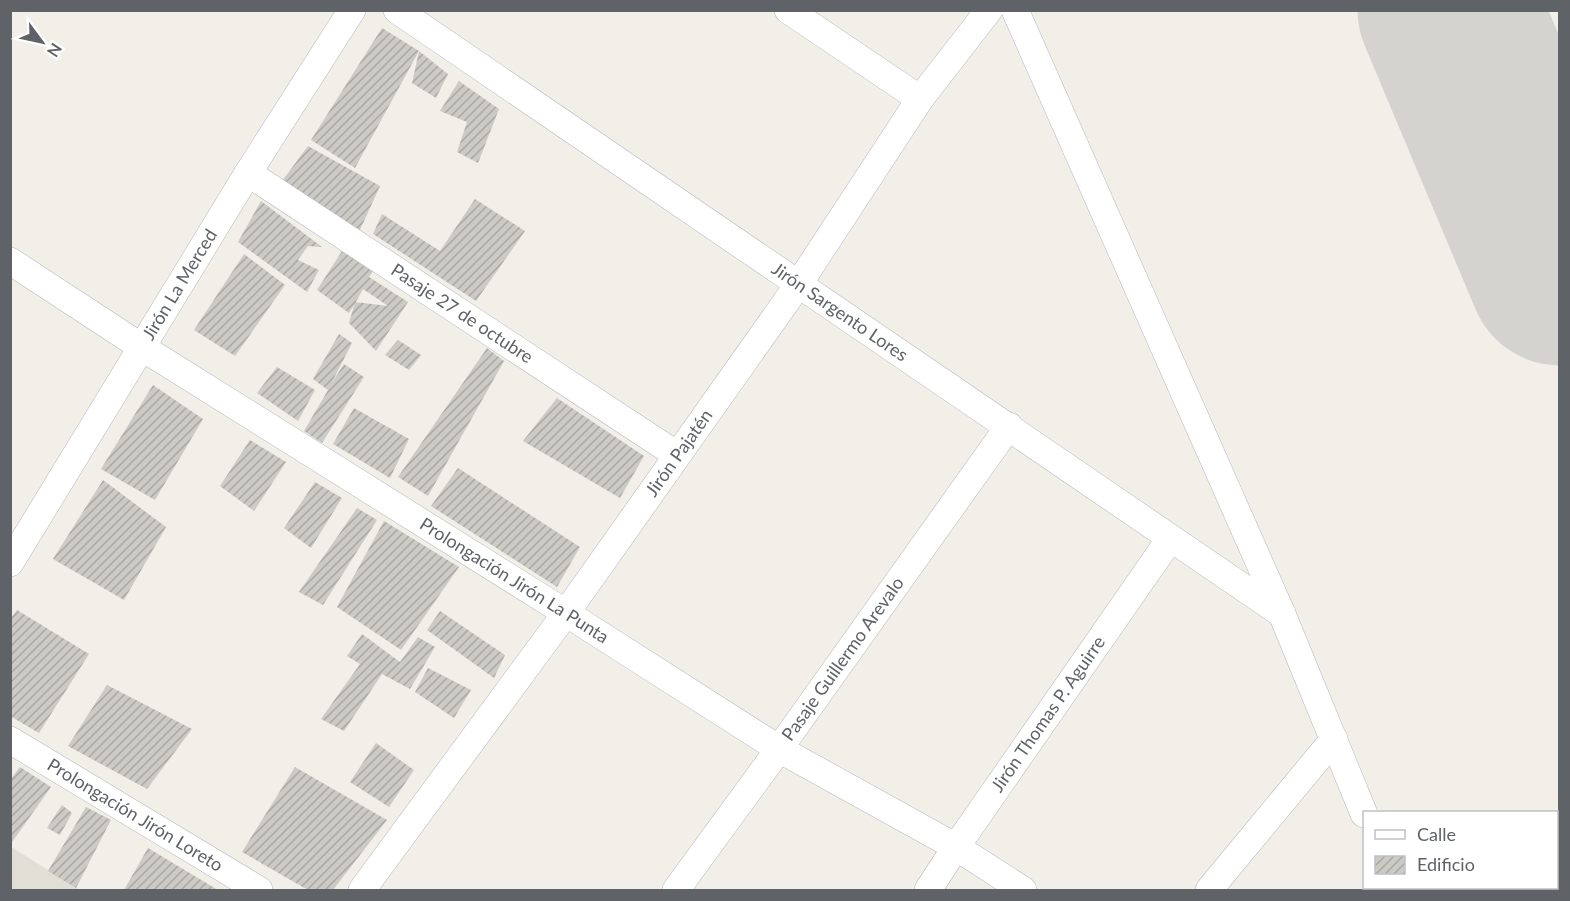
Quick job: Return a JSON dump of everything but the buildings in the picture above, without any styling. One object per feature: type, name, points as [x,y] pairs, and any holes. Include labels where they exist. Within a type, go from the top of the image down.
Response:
[{"type":"street","name":"Jirón La Merced","points":[[10,563],[248,173],[352,10]]},
{"type":"street","name":"Jirón Sargento Lores","points":[[397,10],[1282,614]]},
{"type":"street","points":[[788,10],[920,99]]},
{"type":"street","name":"Jirón Pajatén","points":[[362,891],[566,613],[798,285],[920,99],[989,10]]},
{"type":"street","points":[[1015,10],[1282,614],[1364,811]]},
{"type":"street","name":"Pasaje 27 de octubre","points":[[248,173],[677,455]]},
{"type":"street","name":"Prolongación Jirón La Punta","points":[[10,261],[143,348],[779,749],[956,847],[1023,891]]},
{"type":"street","name":"Pasaje Guillermo Arevalo","points":[[676,891],[1009,426]]},
{"type":"street","name":"Jirón Thomas P. Aguirre","points":[[927,891],[1170,539]]},
{"type":"street","points":[[1209,891],[1334,739]]},
{"type":"street","name":"Prolongación Jirón Loreto","points":[[10,740],[259,891]]},
{"type":"shaded area","points":[[10,846],[76,888],[79,890],[11,890]]},
{"type":"runway","points":[[1449,10],[1560,274]]}]
